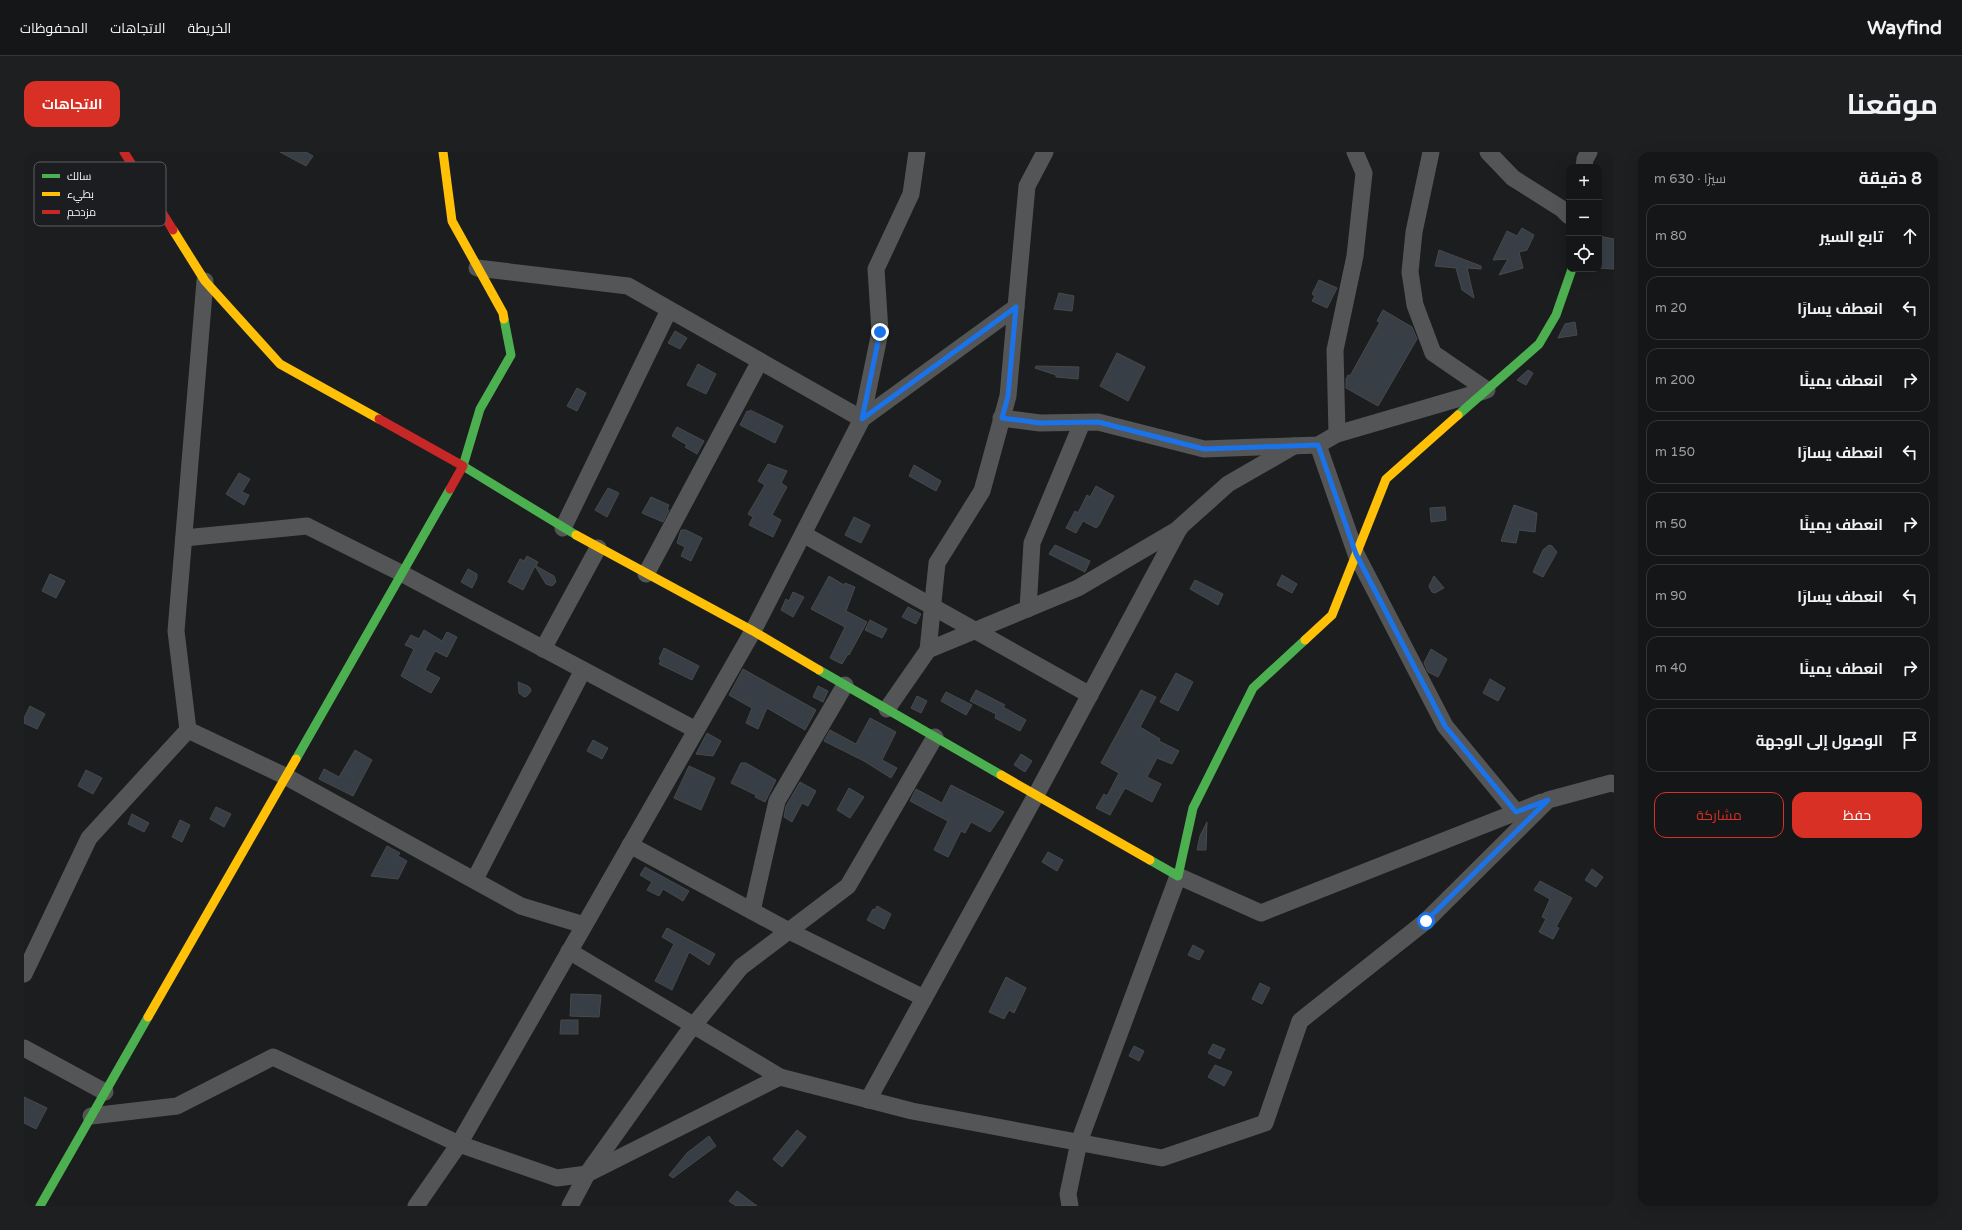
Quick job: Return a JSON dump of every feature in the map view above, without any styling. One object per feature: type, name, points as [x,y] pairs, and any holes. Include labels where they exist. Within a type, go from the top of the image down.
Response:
[{"type":"street","points":[[124,152],[130,162]]},
{"type":"street","points":[[40,1206],[463,466],[480,409],[511,355],[503,314],[452,221],[443,152]]},
{"type":"street","points":[[416,1206],[459,1144],[696,730],[752,631],[862,419],[880,332],[876,269],[911,194],[917,152]]},
{"type":"street","points":[[888,709],[928,650],[937,563],[982,490],[1008,396],[1027,186],[1045,152]]},
{"type":"street","points":[[1337,434],[1335,350],[1355,256],[1364,173],[1355,152]]},
{"type":"street","points":[[1431,152],[1414,232],[1410,272],[1415,305],[1433,353],[1487,390]]},
{"type":"street","points":[[1488,152],[1513,178],[1566,213]]},
{"type":"street","points":[[1584,164],[1585,159],[1589,152]]},
{"type":"street","points":[[166,219],[205,281],[280,364],[463,466],[598,548],[752,631],[1036,796],[1178,876],[1261,913],[1548,800],[1611,783],[1614,784]]},
{"type":"street","points":[[478,268],[628,286],[862,419]]},
{"type":"street","points":[[1070,1206],[1068,1194],[1078,1142],[1178,876],[1193,808],[1253,688],[1332,615],[1386,479],[1539,344],[1556,315],[1571,272]]},
{"type":"street","points":[[24,974],[89,838],[188,730],[176,631],[205,281]]},
{"type":"street","points":[[862,419],[1016,307]]},
{"type":"street","points":[[563,528],[670,310]]},
{"type":"street","points":[[646,574],[760,361]]},
{"type":"street","points":[[1002,418],[1040,423],[1098,422],[1204,449],[1318,445],[1337,434],[1487,390]]},
{"type":"street","points":[[1028,609],[1032,543],[1082,422]]},
{"type":"street","points":[[1318,445],[1356,554],[1445,726],[1516,812]]},
{"type":"street","points":[[928,650],[1078,588],[1180,527],[1228,484],[1294,446]]},
{"type":"street","points":[[184,538],[307,526],[696,730]]},
{"type":"street","points":[[868,1100],[1036,796],[1180,527]]},
{"type":"street","points":[[802,534],[1090,695]]},
{"type":"street","points":[[543,649],[598,548]]},
{"type":"street","points":[[475,879],[583,670]]},
{"type":"street","points":[[752,912],[777,802],[845,685]]},
{"type":"street","points":[[188,730],[285,776],[475,879],[521,906],[584,925]]},
{"type":"street","points":[[570,1206],[587,1174],[694,1026],[741,966],[848,886],[935,737]]},
{"type":"street","points":[[569,951],[780,1077],[912,1111],[1162,1158],[1265,1123],[1300,1021],[1426,921],[1548,800]]},
{"type":"street","points":[[630,845],[752,912],[924,998]]},
{"type":"street","points":[[24,1048],[105,1092]]},
{"type":"street","points":[[91,1116],[177,1106],[273,1057],[459,1144],[556,1178],[587,1174],[780,1077]]},
{"type":"building","points":[[280,152],[306,152],[313,156],[306,166]]},
{"type":"building","points":[[1522,228],[1534,235],[1527,250],[1519,252],[1523,268],[1499,275],[1508,259],[1493,260],[1507,231],[1517,236]]},
{"type":"building","points":[[1602,237],[1614,239],[1614,269],[1602,268]]},
{"type":"building","points":[[1439,250],[1481,266],[1481,269],[1467,268],[1474,298],[1462,290],[1456,268],[1435,266]]},
{"type":"building","points":[[1319,280],[1337,288],[1327,308],[1312,301],[1315,296],[1312,294]]},
{"type":"building","points":[[1059,293],[1074,296],[1072,311],[1054,309]]},
{"type":"building","points":[[1383,310],[1412,327],[1417,339],[1378,406],[1346,388],[1346,379],[1348,375],[1350,376],[1380,322],[1377,321]]},
{"type":"building","points":[[1575,322],[1577,335],[1558,338],[1565,324]]},
{"type":"building","points":[[675,331],[687,338],[680,349],[668,343]]},
{"type":"building","points":[[1117,353],[1145,367],[1128,401],[1100,386]]},
{"type":"building","points":[[698,364],[716,374],[706,394],[687,385]]},
{"type":"building","points":[[1036,366],[1079,367],[1078,379],[1056,377],[1056,375],[1035,368]]},
{"type":"building","points":[[1528,370],[1533,373],[1526,385],[1517,380]]},
{"type":"building","points":[[577,388],[586,393],[577,411],[567,406]]},
{"type":"building","points":[[750,410],[783,426],[775,443],[740,425],[747,411],[749,412]]},
{"type":"building","points":[[677,427],[704,441],[697,454],[685,447],[687,445],[672,436]]},
{"type":"building","points":[[768,464],[787,471],[781,483],[787,487],[772,515],[781,520],[773,537],[749,525],[753,517],[748,514],[765,485],[758,481]]},
{"type":"building","points":[[914,465],[941,481],[936,491],[909,476]]},
{"type":"building","points":[[239,473],[250,479],[242,492],[249,495],[244,505],[226,494]]},
{"type":"building","points":[[1096,486],[1114,496],[1099,525],[1096,528],[1083,521],[1076,533],[1066,528],[1075,511],[1078,513],[1087,495],[1090,497]]},
{"type":"building","points":[[608,488],[619,493],[607,517],[595,510]]},
{"type":"building","points":[[651,497],[669,505],[667,510],[669,510],[663,522],[642,513]]},
{"type":"building","points":[[1514,505],[1537,513],[1535,532],[1519,530],[1516,543],[1501,541]]},
{"type":"building","points":[[1445,507],[1446,520],[1431,522],[1430,508]]},
{"type":"building","points":[[854,517],[870,525],[861,543],[845,535]]},
{"type":"building","points":[[681,530],[686,530],[702,538],[691,561],[681,556],[685,547],[677,543]]},
{"type":"building","points":[[1055,545],[1090,561],[1085,572],[1049,554]]},
{"type":"building","points":[[1549,545],[1552,546],[1557,552],[1543,577],[1533,572],[1543,550]]},
{"type":"building","points":[[527,556],[538,562],[536,566],[554,576],[556,582],[552,586],[546,584],[535,566],[523,590],[508,582],[520,559],[524,561]]},
{"type":"building","points":[[468,569],[477,574],[477,578],[472,588],[461,582]]},
{"type":"building","points":[[50,574],[65,581],[56,598],[42,591]]},
{"type":"building","points":[[1282,575],[1297,584],[1292,593],[1277,585]]},
{"type":"building","points":[[829,576],[844,585],[845,583],[855,587],[846,611],[867,622],[849,655],[848,654],[842,664],[830,658],[845,627],[811,609]]},
{"type":"building","points":[[1434,576],[1444,588],[1435,593],[1432,592],[1429,586]]},
{"type":"building","points":[[1195,580],[1223,594],[1218,605],[1190,589]]},
{"type":"building","points":[[793,592],[804,597],[793,617],[781,610],[786,599],[789,601]]},
{"type":"building","points":[[908,607],[921,614],[916,624],[902,617]]},
{"type":"building","points":[[870,620],[887,629],[882,638],[865,630]]},
{"type":"building","points":[[424,630],[442,641],[447,632],[457,637],[447,657],[435,651],[425,670],[440,678],[431,693],[401,676],[414,649],[405,645],[411,635],[419,639]]},
{"type":"building","points":[[664,648],[699,666],[692,680],[659,664],[661,660],[659,659]]},
{"type":"building","points":[[1431,649],[1447,659],[1438,677],[1428,672],[1424,663]]},
{"type":"building","points":[[743,669],[816,710],[805,730],[767,708],[758,729],[746,723],[752,708],[729,695]]},
{"type":"building","points":[[1176,673],[1193,682],[1178,711],[1160,702]]},
{"type":"building","points":[[1490,679],[1505,688],[1498,701],[1483,693]]},
{"type":"building","points":[[518,682],[530,688],[531,691],[527,696],[524,697],[519,693]]},
{"type":"building","points":[[818,686],[828,691],[823,702],[813,697]]},
{"type":"building","points":[[976,690],[1005,705],[1003,707],[1026,720],[1020,731],[995,718],[996,714],[970,701]]},
{"type":"building","points":[[1141,690],[1156,697],[1140,727],[1160,739],[1159,741],[1179,751],[1172,764],[1157,758],[1147,777],[1161,784],[1152,802],[1125,788],[1110,815],[1096,808],[1104,794],[1107,796],[1119,773],[1101,763]]},
{"type":"building","points":[[946,692],[972,705],[966,715],[941,701]]},
{"type":"building","points":[[917,696],[927,701],[921,713],[911,708]]},
{"type":"building","points":[[30,706],[45,714],[37,729],[24,723],[24,718]]},
{"type":"building","points":[[870,718],[896,732],[882,760],[897,768],[891,778],[864,761],[824,741],[830,730],[856,744]]},
{"type":"building","points":[[707,733],[721,741],[713,756],[696,754]]},
{"type":"building","points":[[593,740],[608,748],[602,759],[587,751]]},
{"type":"building","points":[[355,750],[372,760],[353,796],[319,779],[324,769],[339,777]]},
{"type":"building","points":[[1021,754],[1032,761],[1025,772],[1014,765]]},
{"type":"building","points":[[741,763],[746,763],[776,780],[765,802],[755,797],[756,795],[731,783]]},
{"type":"building","points":[[689,766],[715,778],[701,810],[674,798]]},
{"type":"building","points":[[86,770],[102,778],[93,794],[78,786]]},
{"type":"building","points":[[800,782],[816,791],[808,806],[802,803],[792,822],[784,817],[786,806]]},
{"type":"building","points":[[951,785],[1004,812],[990,832],[971,822],[965,833],[961,831],[948,857],[934,850],[948,821],[910,801],[916,789],[942,803]]},
{"type":"building","points":[[849,788],[864,797],[850,818],[837,810]]},
{"type":"building","points":[[216,807],[231,814],[224,827],[210,819]]},
{"type":"building","points":[[132,814],[149,823],[144,832],[128,824]]},
{"type":"building","points":[[180,820],[190,825],[182,842],[172,837]]},
{"type":"building","points":[[1207,822],[1206,850],[1197,850],[1200,836]]},
{"type":"building","points":[[387,846],[400,853],[398,856],[407,861],[398,879],[371,876]]},
{"type":"building","points":[[1048,852],[1063,860],[1057,871],[1042,862]]},
{"type":"building","points":[[645,867],[689,891],[683,901],[663,889],[659,896],[647,890],[652,882],[640,875]]},
{"type":"building","points":[[1592,869],[1603,877],[1596,887],[1585,880]]},
{"type":"building","points":[[1540,881],[1572,898],[1556,927],[1559,928],[1553,939],[1539,932],[1546,919],[1542,917],[1550,899],[1534,890]]},
{"type":"building","points":[[877,906],[891,914],[884,929],[867,920],[873,909],[875,910]]},
{"type":"building","points":[[667,928],[715,954],[709,965],[689,952],[672,990],[655,981],[674,944],[662,937]]},
{"type":"building","points":[[1193,945],[1204,951],[1199,960],[1188,955]]},
{"type":"building","points":[[1006,977],[1026,988],[1014,1013],[1009,1010],[1004,1019],[989,1012]]},
{"type":"building","points":[[1260,983],[1270,988],[1262,1004],[1252,999]]},
{"type":"building","points":[[571,994],[601,995],[599,1017],[570,1016]]},
{"type":"building","points":[[561,1020],[578,1020],[578,1034],[560,1034]]},
{"type":"building","points":[[1213,1044],[1225,1049],[1220,1059],[1208,1053]]},
{"type":"building","points":[[1134,1046],[1144,1051],[1139,1061],[1129,1056]]},
{"type":"building","points":[[1215,1065],[1232,1072],[1224,1086],[1208,1077]]},
{"type":"building","points":[[24,1097],[47,1108],[36,1129],[24,1123]]},
{"type":"building","points":[[797,1130],[806,1137],[782,1167],[773,1159]]},
{"type":"building","points":[[709,1136],[716,1146],[673,1178],[669,1175],[687,1153]]},
{"type":"building","points":[[737,1191],[757,1206],[736,1206],[729,1201]]},
{"type":"traffic: fast","points":[[1458,415],[1539,344],[1556,315],[1571,272]]},
{"type":"traffic: fast","points":[[504,319],[511,355],[480,409],[463,466],[576,535]]},
{"type":"traffic: fast","points":[[296,759],[450,489]]},
{"type":"traffic: fast","points":[[1150,860],[1178,876],[1193,808],[1253,688],[1305,640]]},
{"type":"traffic: fast","points":[[819,670],[1001,775]]},
{"type":"traffic: fast","points":[[40,1206],[148,1017]]},
{"type":"traffic: slow","points":[[443,152],[452,221],[503,313],[504,319]]},
{"type":"traffic: slow","points":[[173,230],[205,281],[280,364],[379,419]]},
{"type":"traffic: slow","points":[[1305,640],[1332,615],[1386,479],[1458,415]]},
{"type":"traffic: slow","points":[[576,535],[753,631],[819,670]]},
{"type":"traffic: slow","points":[[148,1017],[296,759]]},
{"type":"traffic: slow","points":[[1001,775],[1150,860]]},
{"type":"traffic: jam","points":[[124,152],[130,162]]},
{"type":"traffic: jam","points":[[166,219],[173,230]]},
{"type":"traffic: jam","points":[[379,419],[463,466],[450,489]]},
{"type":"route","points":[[880,332],[862,419],[1016,307],[1008,396],[1002,418],[1040,423],[1098,422],[1204,449],[1318,445],[1356,554],[1445,726],[1516,812],[1548,800],[1426,921]]}]
